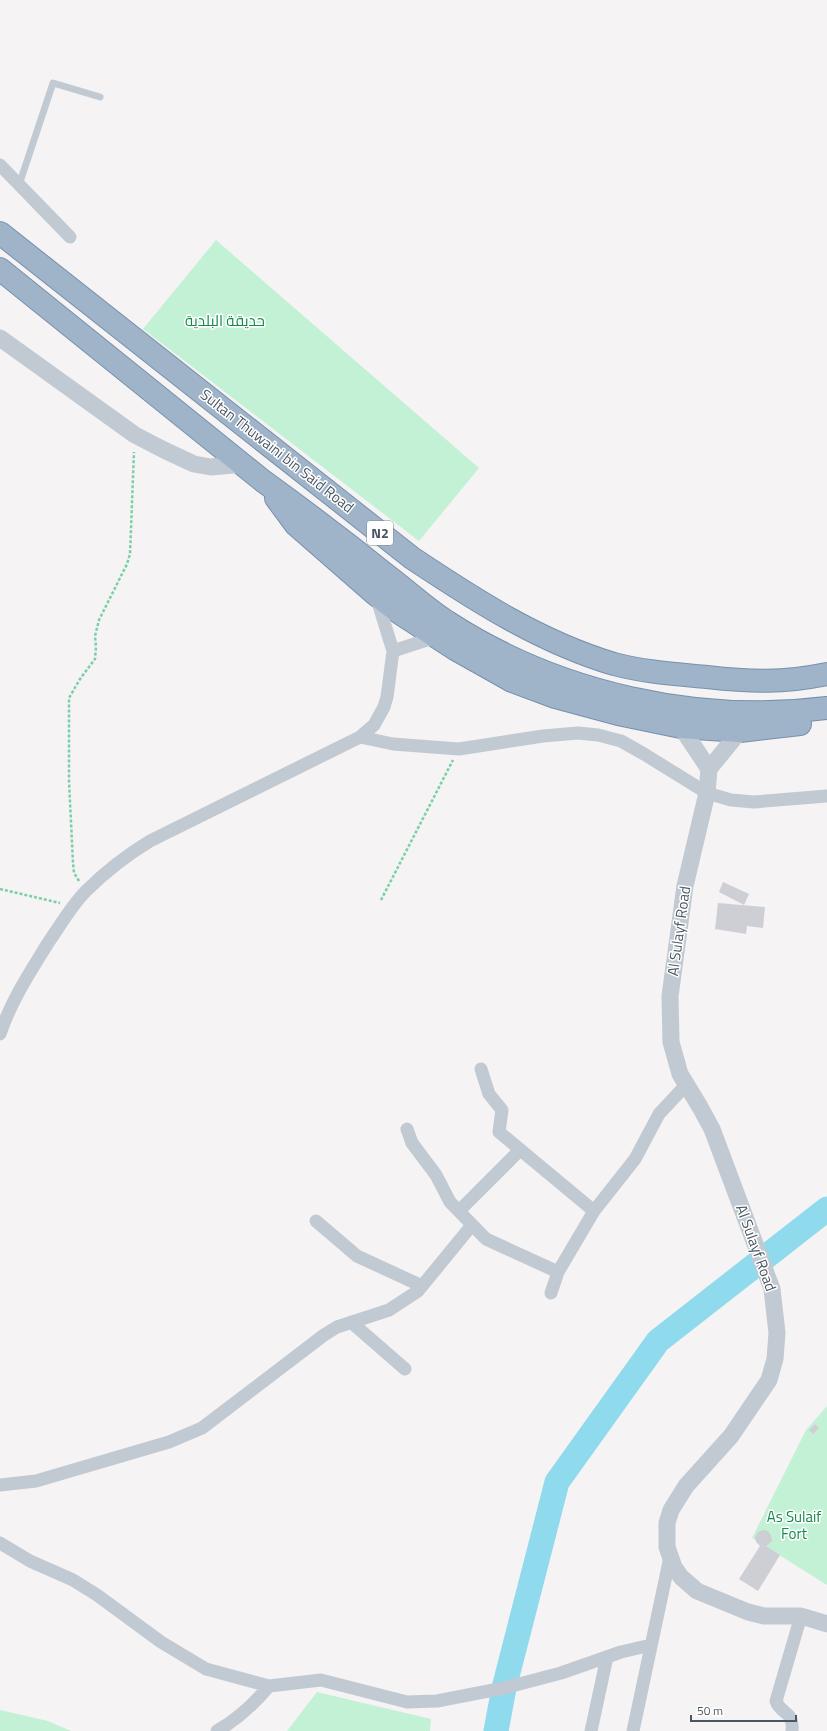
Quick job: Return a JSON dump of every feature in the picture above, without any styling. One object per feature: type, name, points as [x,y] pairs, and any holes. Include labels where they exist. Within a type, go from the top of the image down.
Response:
[{"type":"highway","name":"Sultan Thuwaini bin Said Road","points":[[0,233],[412,558],[467,595],[539,634],[574,650],[615,664],[667,674],[773,682],[804,679],[827,674]]},
{"type":"highway","name":"Sultan Thuwaini bin Said Road","points":[[0,269],[244,464],[263,481],[308,513],[448,622],[484,644],[527,666],[598,691],[629,698],[678,706],[745,712],[774,712],[827,708]]},
{"type":"highway","points":[[263,481],[296,525],[375,594],[401,614],[436,637],[512,681],[548,694],[618,714],[681,727],[740,732],[827,721]]},
{"type":"street","points":[[0,165],[70,237]]},
{"type":"street","points":[[0,338],[135,435],[194,464],[211,467],[244,464]]},
{"type":"street","points":[[0,1034],[5,1019],[25,978],[74,906],[86,892],[128,855],[150,841],[360,737],[374,725],[384,707],[393,651],[375,594]]},
{"type":"street","points":[[393,651],[436,637]]},
{"type":"street","points":[[681,727],[709,769],[740,732]]},
{"type":"street","points":[[360,737],[392,744],[459,749],[543,736],[578,733],[598,734],[620,741],[706,793],[730,800],[754,802],[827,796]]},
{"type":"street","name":"Al Sulayf Road","points":[[709,769],[706,793],[685,886],[670,996],[671,1042],[680,1074],[712,1129],[772,1289],[778,1334],[775,1359],[769,1380],[731,1436],[686,1486],[671,1510],[667,1523],[666,1537],[674,1568],[681,1577],[697,1591],[716,1600],[764,1616],[801,1616],[827,1624]]},
{"type":"street","points":[[481,1069],[489,1094],[502,1110],[499,1132],[594,1211]]},
{"type":"street","points":[[551,1293],[558,1272],[594,1211],[635,1159],[659,1114],[686,1085]]},
{"type":"street","points":[[407,1129],[412,1143],[436,1175],[450,1202],[472,1225],[486,1238],[558,1272]]},
{"type":"street","points":[[459,1211],[520,1150]]},
{"type":"street","points":[[316,1221],[357,1256],[422,1286]]},
{"type":"street","points":[[0,1485],[36,1481],[169,1442],[202,1428],[324,1335],[337,1327],[388,1310],[418,1291],[472,1225]]},
{"type":"street","points":[[351,1322],[405,1369]]},
{"type":"street","points":[[0,1543],[30,1562],[74,1580],[161,1642],[206,1669],[269,1686],[321,1680],[407,1702],[437,1701],[504,1688],[561,1673],[607,1657],[651,1645]]},
{"type":"street","points":[[633,1731],[670,1557]]},
{"type":"street","points":[[792,1731],[793,1724],[791,1716],[777,1705],[776,1700],[801,1616]]},
{"type":"street","points":[[592,1731],[607,1657]]},
{"type":"street","points":[[217,1731],[234,1722],[269,1686]]},
{"type":"lane","points":[[19,185],[53,83],[100,97]]},
{"type":"path","points":[[86,892],[74,873],[69,781],[69,698],[80,679],[95,659],[95,636],[99,620],[127,564],[130,548],[135,435]]},
{"type":"path","points":[[381,900],[459,749]]},
{"type":"path","points":[[0,889],[74,906]]},
{"type":"green space","name":"حديقة البلدية","points":[[216,240],[479,468],[419,541],[143,329]]},
{"type":"green space","name":"As Sulaif Fort","points":[[827,1406],[827,1585],[752,1538],[806,1430]]},
{"type":"green space","points":[[317,1692],[431,1719],[430,1731],[287,1731]]},
{"type":"green space","points":[[0,1710],[48,1721],[71,1731],[0,1731]]},
{"type":"building","points":[[723,882],[749,894],[744,905],[719,892]]},
{"type":"building","points":[[718,903],[765,907],[763,928],[747,926],[746,934],[715,929]]},
{"type":"building","points":[[815,1424],[819,1428],[813,1434],[809,1430]]},
{"type":"building","points":[[763,1530],[768,1531],[771,1535],[772,1541],[766,1546],[780,1555],[758,1591],[739,1579],[760,1546],[756,1542],[755,1537],[758,1532]]},
{"type":"waterway","points":[[496,1731],[504,1688],[557,1482],[658,1341],[827,1209]]}]
